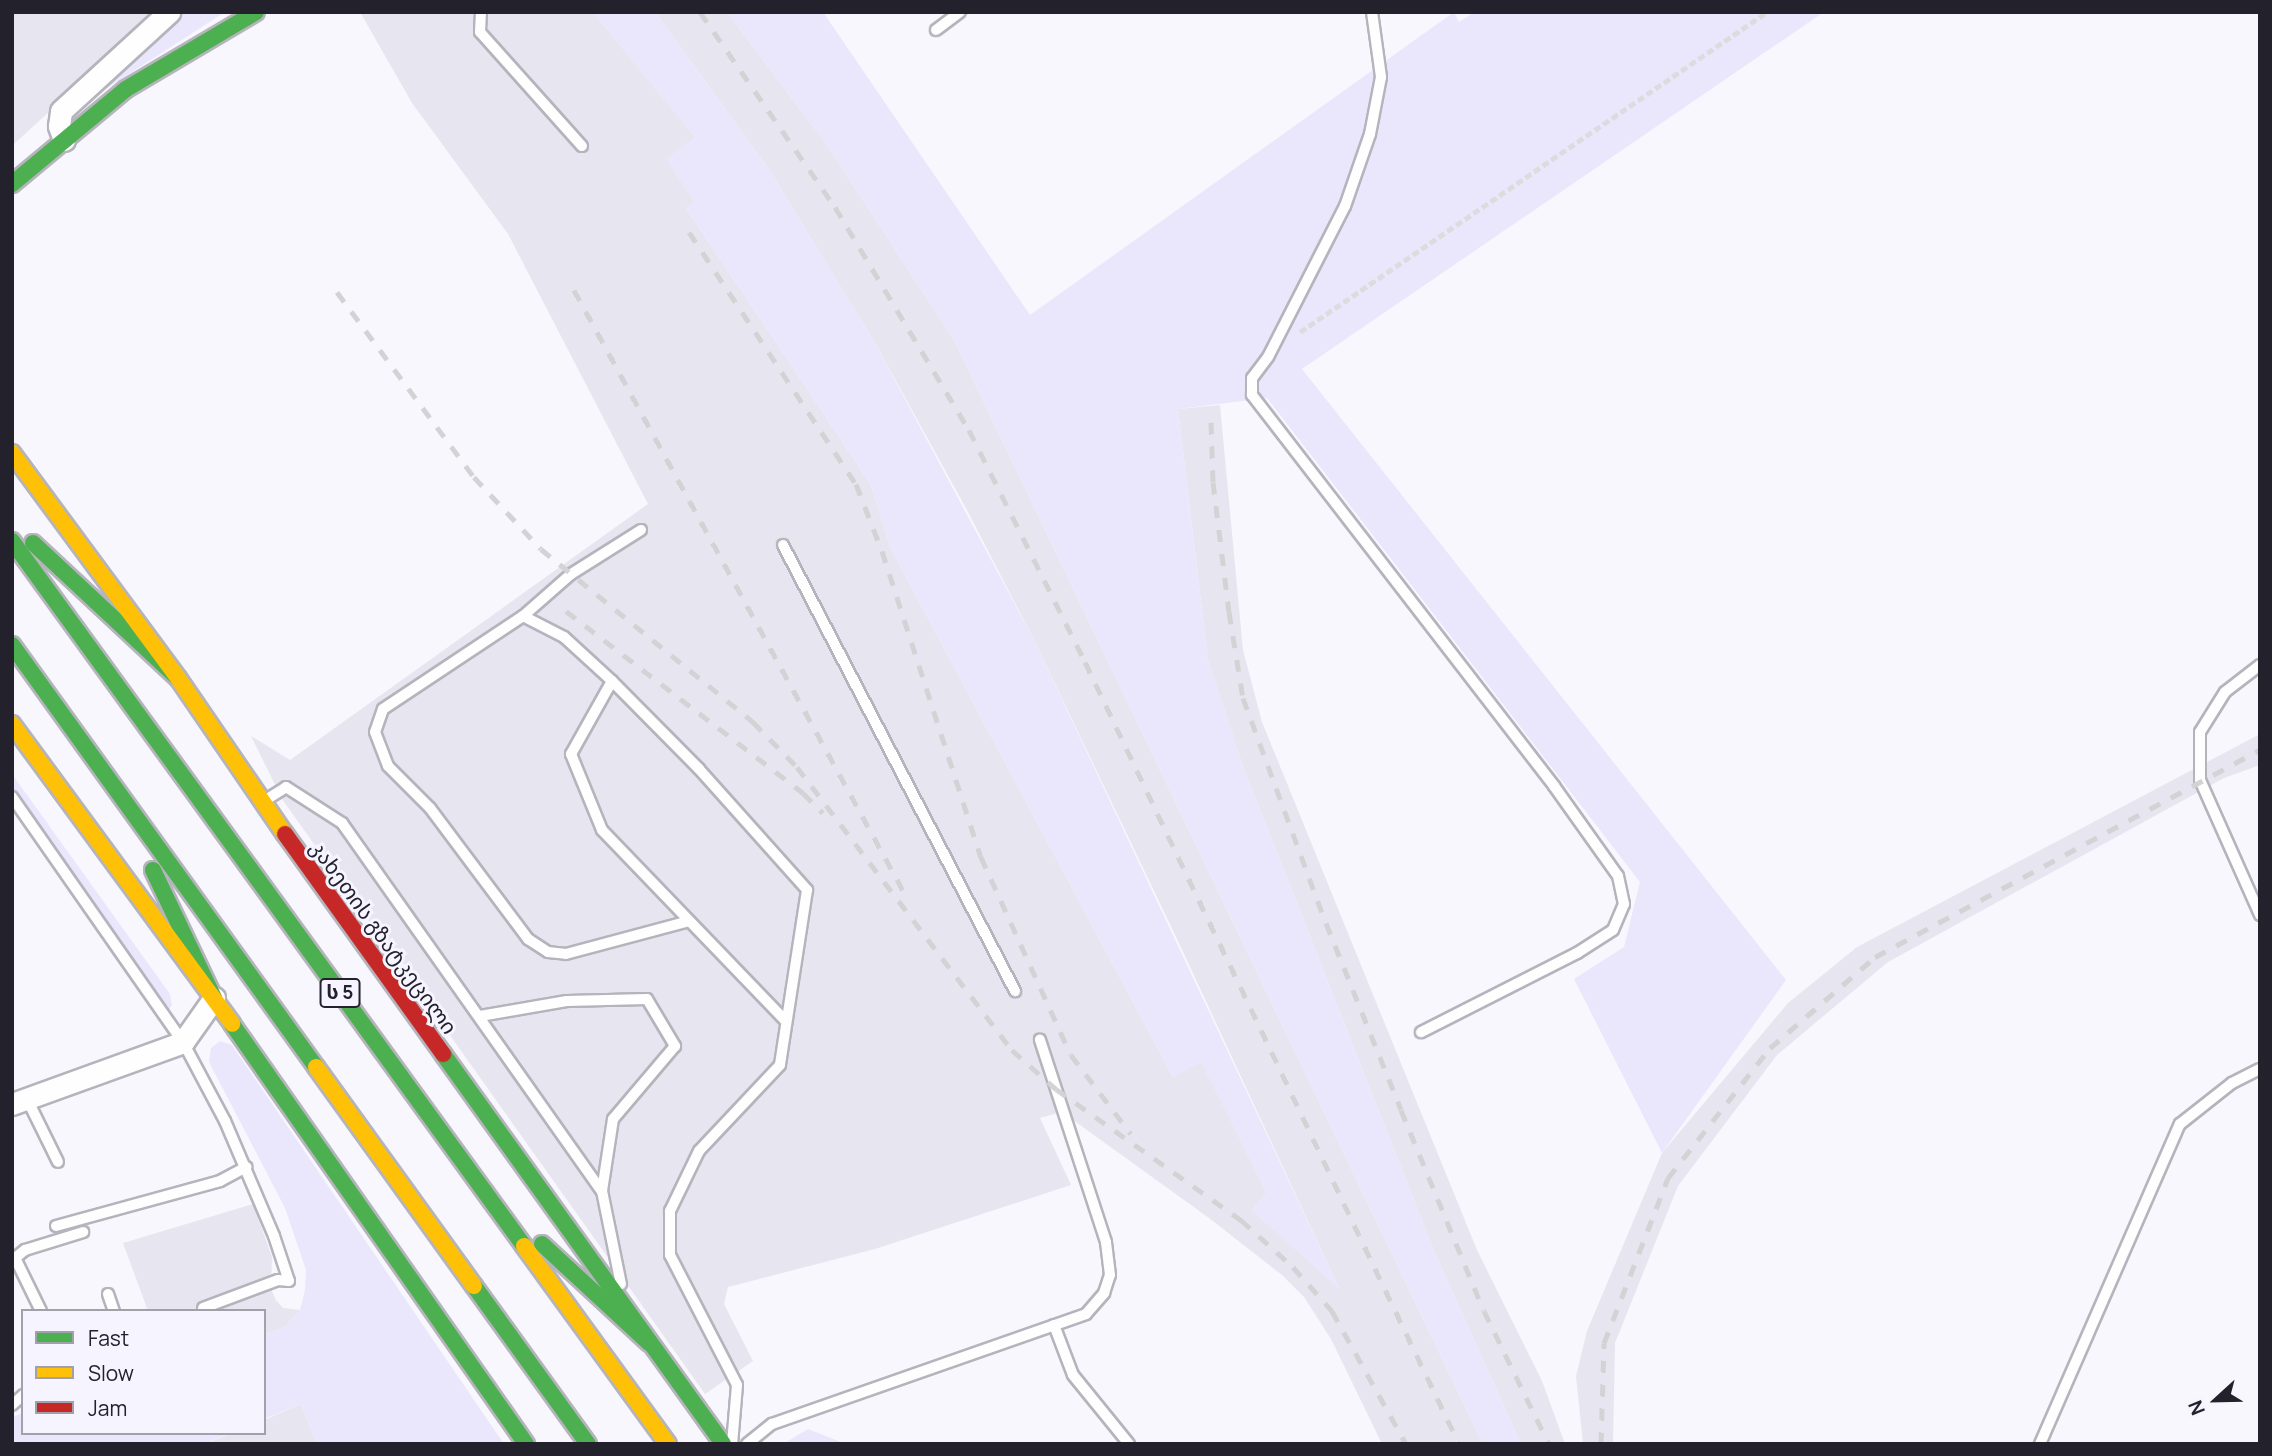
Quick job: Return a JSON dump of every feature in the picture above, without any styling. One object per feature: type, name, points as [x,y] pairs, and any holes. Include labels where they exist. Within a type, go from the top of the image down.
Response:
[{"type":"main road","points":[[12,184],[127,89],[256,12]]},
{"type":"main road","name":"კახეთის გზატკეცილი","points":[[12,453],[178,678],[262,802],[723,1444]]},
{"type":"main road","points":[[12,523],[178,678]]},
{"type":"main road","name":"ს 5","points":[[12,541],[668,1444]]},
{"type":"main road","points":[[12,645],[588,1444]]},
{"type":"main road","points":[[12,724],[214,998],[526,1444]]},
{"type":"main road","points":[[114,787],[214,998]]},
{"type":"main road","points":[[481,1188],[649,1343]]},
{"type":"street","points":[[64,140],[59,126],[61,111],[169,12]]},
{"type":"street","points":[[20,1101],[183,1042],[214,998]]},
{"type":"lane","points":[[481,12],[480,32],[582,146]]},
{"type":"lane","points":[[936,30],[960,12]]},
{"type":"lane","points":[[1372,12],[1381,77],[1370,134],[1345,206],[1268,358],[1252,378],[1252,395],[1554,786],[1618,876],[1624,904],[1613,930],[1577,953],[1421,1032]]},
{"type":"lane","points":[[641,530],[571,574],[523,616],[383,709],[375,733],[387,766],[430,808],[528,939],[548,951],[566,954],[689,921]]},
{"type":"lane","points":[[783,545],[1015,991]]},
{"type":"lane","points":[[523,616],[564,638],[611,681],[699,769],[807,890],[780,1065],[699,1151],[670,1211],[670,1255],[737,1385],[733,1444]]},
{"type":"lane","points":[[2260,665],[2225,692],[2200,733],[2200,779],[2260,915]]},
{"type":"lane","points":[[611,681],[571,754],[602,830],[786,1021]]},
{"type":"lane","points":[[262,802],[286,787],[342,822],[602,1191]]},
{"type":"lane","points":[[12,797],[183,1042],[246,1167],[289,1281],[278,1280],[202,1308]]},
{"type":"lane","points":[[480,1016],[567,1001],[647,999],[675,1046],[613,1119],[602,1191],[625,1308]]},
{"type":"lane","points":[[747,1444],[772,1424],[1086,1314],[1104,1293],[1110,1275],[1106,1242],[1040,1040]]},
{"type":"lane","points":[[2040,1444],[2180,1124],[2232,1083],[2260,1069]]},
{"type":"lane","points":[[20,1101],[58,1162]]},
{"type":"lane","points":[[56,1226],[214,1183],[246,1167]]},
{"type":"lane","points":[[40,1309],[15,1258],[25,1250],[83,1232]]},
{"type":"lane","points":[[108,1294],[113,1309]]},
{"type":"lane","points":[[1054,1325],[1073,1375],[1129,1444]]},
{"type":"path","points":[[1268,358],[1302,330],[1767,12]]},
{"type":"shaded area","points":[[12,12],[157,12],[12,146]]},
{"type":"shaded area","points":[[180,12],[225,12],[84,103],[83,97]]},
{"type":"shaded area","points":[[360,12],[593,12],[696,138],[694,203],[686,208],[871,485],[890,547],[1173,1077],[1201,1061],[1267,1193],[1252,1210],[1339,1288],[1178,941],[1034,640],[968,512],[875,343],[768,168],[655,12],[727,12],[827,145],[954,340],[1483,1444],[1382,1444],[1331,1339],[1304,1297],[1282,1275],[1209,1218],[1062,1112],[1040,1118],[1071,1185],[875,1249],[728,1287],[724,1304],[753,1361],[705,1394],[282,799],[251,736],[290,760],[648,504],[508,234],[412,103]]},
{"type":"shaded area","points":[[593,12],[655,12],[768,168],[875,343],[1034,640],[1340,1290],[1252,1210],[1267,1193],[1201,1062],[1173,1077],[890,547],[871,485],[686,208],[694,202],[666,159],[695,137]]},
{"type":"shaded area","points":[[727,12],[823,12],[1030,315],[1454,12],[1459,22],[1475,12],[1824,12],[1302,369],[1786,980],[1662,1153],[1574,979],[1624,947],[1640,882],[1267,398],[1178,409],[1208,660],[1242,764],[1434,1251],[1521,1444],[1483,1444],[954,340],[827,145]]},
{"type":"shaded area","points":[[1220,405],[1243,650],[1262,722],[1477,1250],[1542,1381],[1565,1444],[1521,1444],[1434,1251],[1242,764],[1208,660],[1178,409]]},
{"type":"shaded area","points":[[2260,734],[2260,765],[2224,778],[1888,962],[1777,1055],[1678,1186],[1615,1343],[1613,1444],[1583,1444],[1576,1376],[1587,1331],[1662,1153],[1788,1003],[1857,947]]},
{"type":"shaded area","points":[[12,774],[170,994],[172,1005],[168,1011],[136,979],[12,791]]},
{"type":"shaded area","points":[[220,1041],[232,1045],[504,1444],[317,1444],[301,1404],[266,1418],[266,1334],[285,1327],[300,1310],[306,1270],[285,1208],[209,1062],[211,1048]]},
{"type":"shaded area","points":[[253,1204],[272,1257],[271,1289],[283,1308],[300,1310],[285,1327],[266,1334],[266,1309],[147,1309],[123,1243]]},
{"type":"shaded area","points":[[301,1404],[317,1444],[206,1444],[226,1435],[266,1435],[266,1419]]},
{"type":"shaded area","points":[[21,1414],[21,1435],[225,1435],[205,1444],[12,1444],[12,1417]]},
{"type":"shaded area","points":[[808,1429],[846,1444],[783,1444]]},
{"type":"railway","points":[[700,12],[835,207],[969,430],[1085,662],[1459,1444]]},
{"type":"railway","points":[[689,232],[856,484],[882,551],[981,857],[1071,1055],[1131,1134]]},
{"type":"railway","points":[[574,290],[905,894]]},
{"type":"railway","points":[[337,292],[474,477],[541,549],[753,722],[797,767],[1012,1050],[1056,1089],[1241,1220],[1293,1267],[1332,1311],[1406,1444]]},
{"type":"railway","points":[[1211,422],[1213,482],[1243,698],[1326,923],[1401,1110],[1484,1311],[1549,1444]]},
{"type":"railway","points":[[566,611],[803,793],[823,813]]},
{"type":"railway","points":[[1601,1444],[1604,1343],[1668,1178],[1770,1048],[1875,957],[2260,750]]},
{"type":"traffic: fast","points":[[12,184],[126,89],[256,12]]},
{"type":"traffic: fast","points":[[12,541],[524,1246]]},
{"type":"traffic: fast","points":[[33,543],[178,678]]},
{"type":"traffic: fast","points":[[12,645],[316,1067]]},
{"type":"traffic: fast","points":[[153,870],[214,998]]},
{"type":"traffic: fast","points":[[232,1024],[526,1444]]},
{"type":"traffic: fast","points":[[443,1054],[723,1444]]},
{"type":"traffic: fast","points":[[542,1244],[649,1343]]},
{"type":"traffic: fast","points":[[474,1286],[588,1444]]},
{"type":"traffic: slow","points":[[12,453],[178,678],[285,834]]},
{"type":"traffic: slow","points":[[12,724],[232,1024]]},
{"type":"traffic: slow","points":[[316,1067],[474,1286]]},
{"type":"traffic: slow","points":[[524,1246],[668,1444]]},
{"type":"traffic: jam","points":[[285,834],[443,1054]]}]
